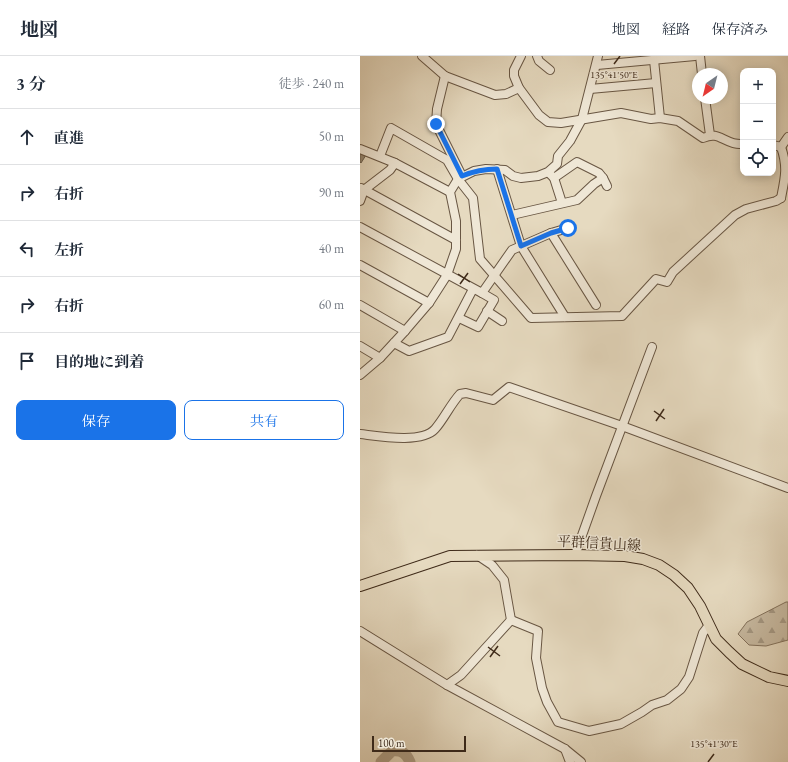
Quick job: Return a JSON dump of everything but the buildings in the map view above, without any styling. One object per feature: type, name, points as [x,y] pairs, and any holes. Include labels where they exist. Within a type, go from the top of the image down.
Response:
[{"type":"main road","name":"平群信貴山線","points":[[360,586],[450,556],[575,555],[631,557],[643,559],[659,565],[674,575],[688,588],[700,606],[716,639],[742,664],[769,676],[788,681]]},
{"type":"street","points":[[422,56],[445,76],[495,95],[506,94],[519,88]]},
{"type":"street","points":[[521,56],[514,70],[514,76],[519,88],[539,115],[548,122],[562,123],[622,113],[651,119],[660,118],[678,121],[703,138],[710,135],[717,136],[734,143],[740,144]]},
{"type":"street","points":[[536,56],[539,61],[550,70]]},
{"type":"street","points":[[551,175],[557,164],[558,156],[570,141],[582,119],[597,65],[598,56]]},
{"type":"street","points":[[597,65],[695,56]]},
{"type":"street","points":[[700,56],[701,68]]},
{"type":"street","points":[[654,60],[660,118]]},
{"type":"street","points":[[445,76],[436,124],[460,177]]},
{"type":"street","points":[[590,88],[656,83]]},
{"type":"street","points":[[706,104],[710,135]]},
{"type":"street","points":[[380,156],[391,128],[447,160],[473,198],[480,259],[531,318],[622,316],[656,279],[667,282],[673,272],[735,215],[746,209],[785,200],[785,159],[777,146],[788,137]]},
{"type":"street","points":[[360,149],[395,163],[450,192]]},
{"type":"street","points":[[360,375],[380,358],[405,331],[429,303],[448,275],[456,249],[456,221],[450,192],[460,177],[474,171],[486,169],[505,170],[512,176],[522,178],[551,175],[577,162],[599,173],[608,186]]},
{"type":"street","points":[[360,202],[362,189],[390,170],[395,163]]},
{"type":"street","points":[[497,169],[521,246],[566,317]]},
{"type":"street","points":[[551,175],[562,203]]},
{"type":"street","points":[[512,215],[577,200],[594,184],[603,178]]},
{"type":"street","points":[[362,189],[456,240]]},
{"type":"street","points":[[360,227],[494,300],[478,327],[459,318]]},
{"type":"street","points":[[482,293],[512,250],[551,233],[568,228]]},
{"type":"street","points":[[551,233],[596,305]]},
{"type":"street","points":[[360,265],[429,303]]},
{"type":"street","points":[[394,343],[409,351],[448,337],[473,289]]},
{"type":"street","points":[[360,305],[405,331]]},
{"type":"street","points":[[487,311],[502,321]]},
{"type":"street","points":[[360,346],[380,358]]},
{"type":"street","points":[[575,555],[652,347]]},
{"type":"street","points":[[360,434],[410,438],[429,434],[435,429],[460,394],[466,393],[493,400],[509,386],[622,426],[788,488]]},
{"type":"street","points":[[477,555],[492,565],[504,580],[511,620]]},
{"type":"street","points":[[511,620],[538,631],[536,658],[542,688],[547,702],[558,722],[589,731],[621,724],[652,705],[667,700],[681,689],[690,677],[703,633],[709,625]]},
{"type":"street","points":[[447,685],[461,675],[511,620]]},
{"type":"street","points":[[360,631],[447,685],[565,749],[581,762]]},
{"type":"street","points":[[565,749],[570,762]]},
{"type":"green space","points":[[788,602],[788,640],[766,646],[749,645],[738,634],[747,622]]},
{"type":"waterway","points":[[381,762],[392,751],[403,753],[407,756],[410,762]]},
{"type":"route","points":[[436,124],[462,176],[474,171],[497,169],[521,246],[551,233],[568,228]]}]
